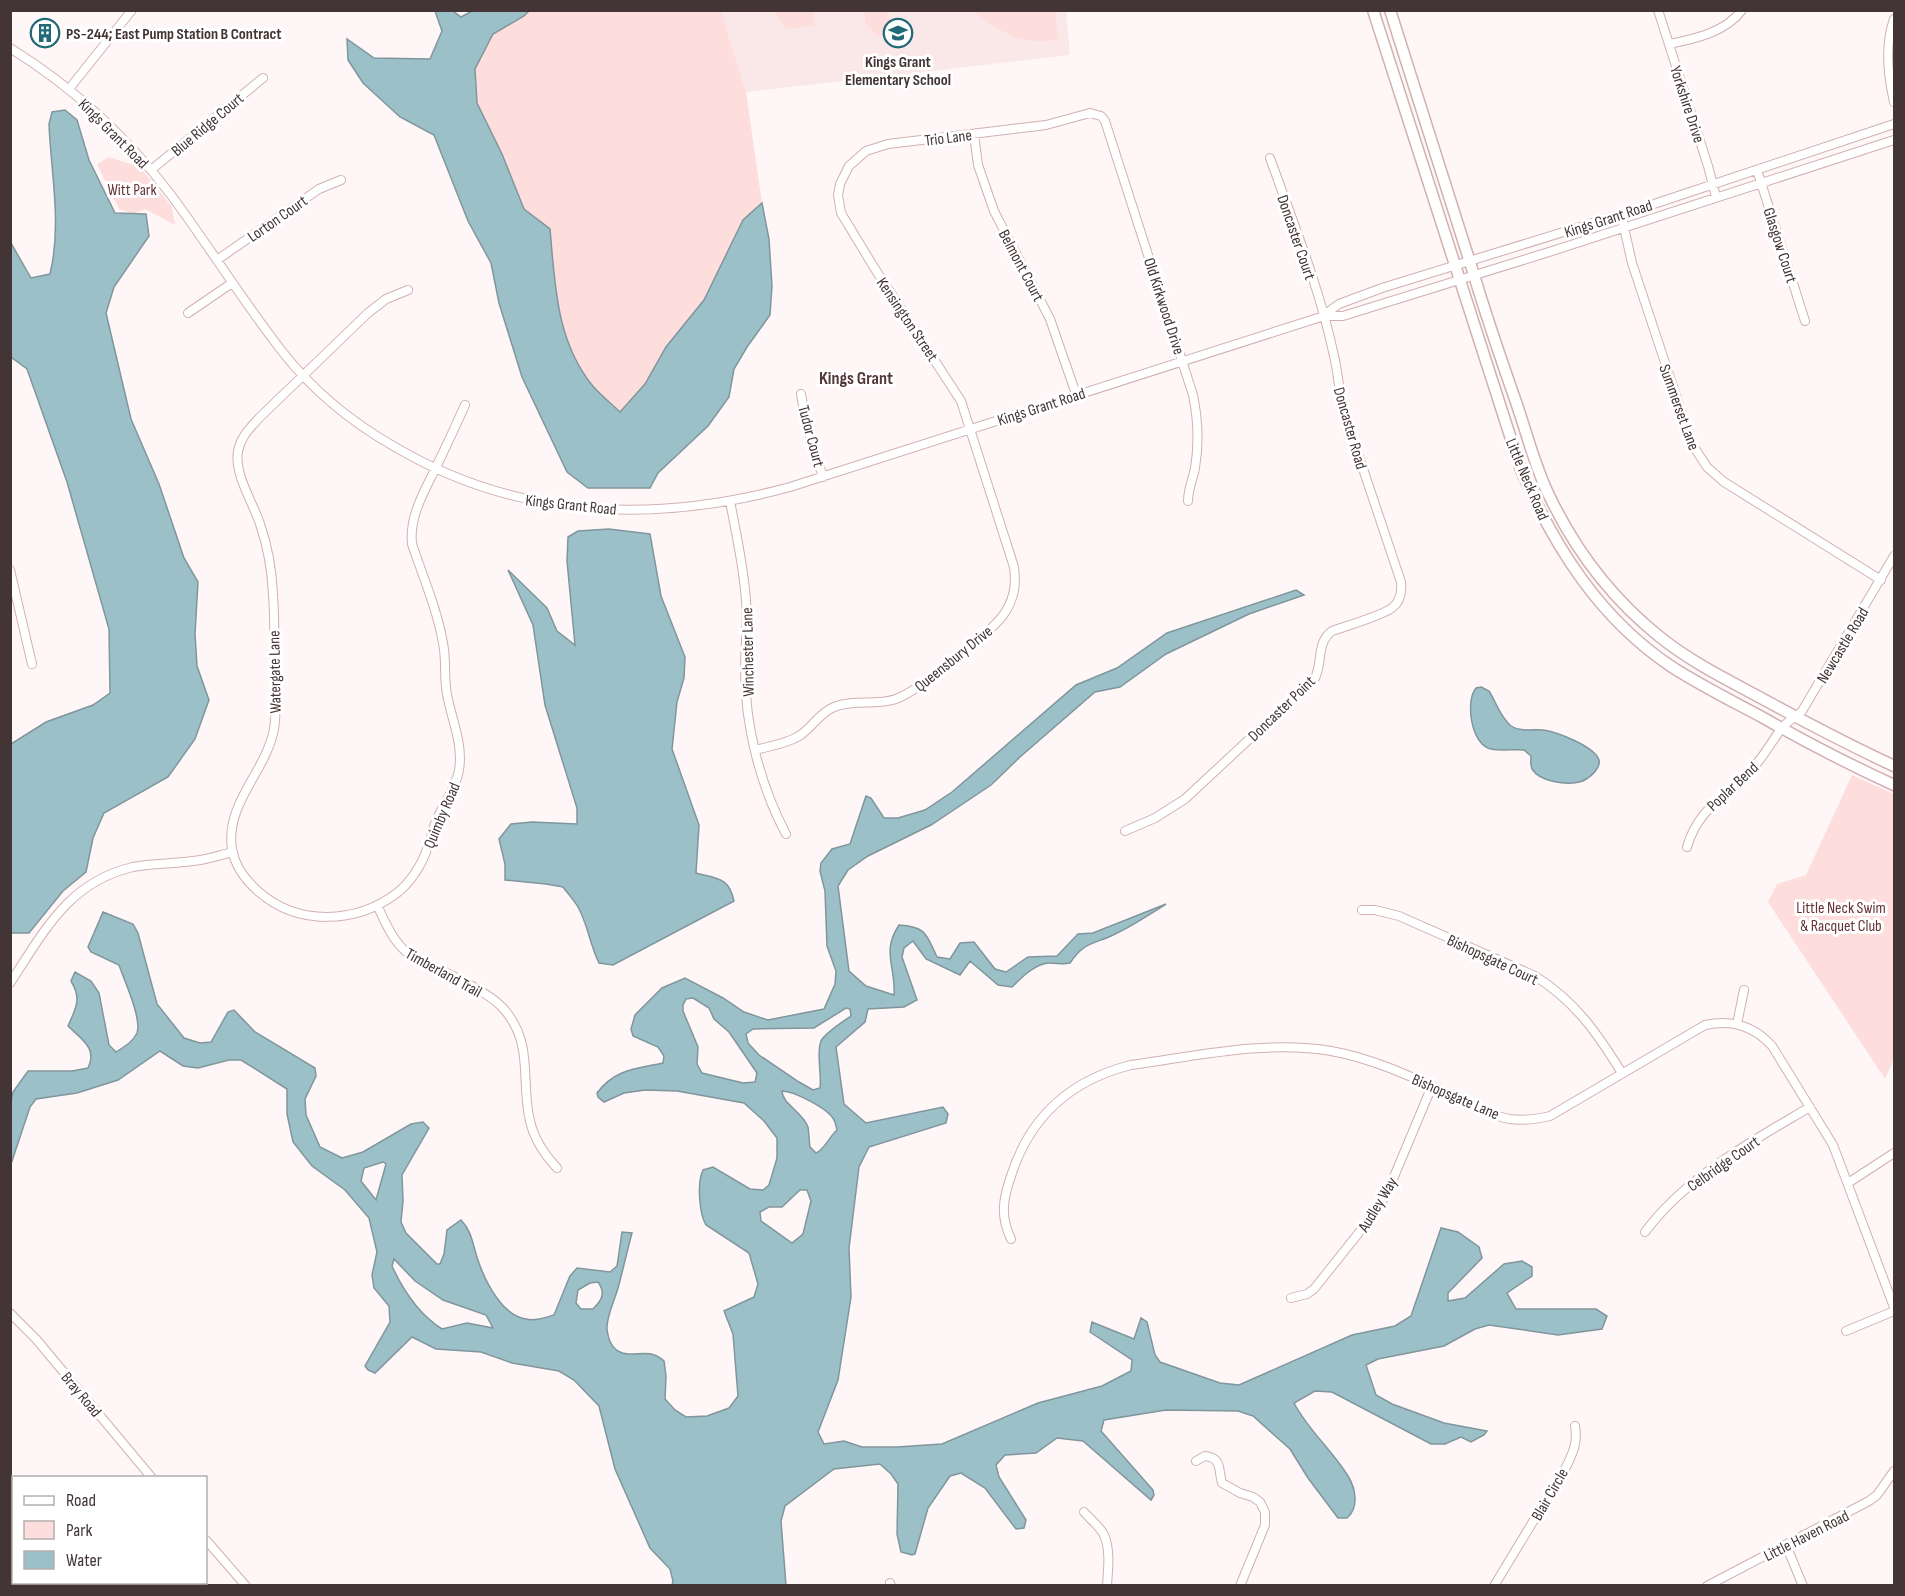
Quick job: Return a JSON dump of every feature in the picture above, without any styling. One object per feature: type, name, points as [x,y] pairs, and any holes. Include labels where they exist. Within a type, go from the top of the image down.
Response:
[{"type":"street","points":[[69,89],[132,10]]},
{"type":"street","name":"Little Neck Road","points":[[1373,10],[1521,470],[1562,551],[1581,579],[1610,614],[1656,654],[1695,681],[1781,728],[1894,784]]},
{"type":"street","name":"Little Neck Road","points":[[1390,10],[1486,318],[1536,463],[1560,516],[1587,560],[1622,602],[1661,638],[1712,672],[1894,766]]},
{"type":"street","name":"Yorkshire Drive","points":[[1658,10],[1716,197]]},
{"type":"street","points":[[1669,44],[1717,30],[1730,23],[1742,10]]},
{"type":"street","points":[[1894,19],[1889,57],[1894,102]]},
{"type":"street","name":"Kings Grant Road","points":[[10,48],[69,89],[112,128],[152,170],[281,350],[302,375],[349,418],[381,440],[435,469],[479,487],[514,497],[575,508],[610,511],[687,507],[769,493],[1324,316],[1343,316],[1460,280],[1894,140]]},
{"type":"street","name":"Blue Ridge Court","points":[[152,170],[263,78]]},
{"type":"street","name":"Trio Lane","points":[[840,213],[838,195],[843,175],[849,166],[866,151],[888,144],[1046,125],[1090,113],[1101,116]]},
{"type":"street","name":"Old Kirkwood Drive","points":[[1101,116],[1105,121],[1131,198],[1193,395],[1198,432],[1195,469],[1188,492],[1188,501]]},
{"type":"street","name":"Kings Grant Road","points":[[1324,316],[1339,304],[1894,124]]},
{"type":"street","name":"Belmont Court","points":[[974,134],[978,165],[991,204],[1050,319],[1076,394]]},
{"type":"street","name":"Doncaster Court","points":[[1270,158],[1324,316]]},
{"type":"street","name":"Glasgow Court","points":[[1757,170],[1805,321]]},
{"type":"street","name":"Lorton Court","points":[[217,260],[319,189],[340,180]]},
{"type":"street","name":"Kensington Street","points":[[840,213],[875,270],[956,390],[970,428]]},
{"type":"street","name":"Summerset Lane","points":[[1620,214],[1632,263],[1677,403],[1698,456],[1707,468],[1724,482],[1881,580]]},
{"type":"street","points":[[188,314],[232,283]]},
{"type":"street","name":"Watergate Lane","points":[[233,852],[232,833],[239,803],[263,761],[276,714],[271,568],[260,524],[239,467],[238,450],[245,433],[302,375],[374,308],[386,299],[408,290]]},
{"type":"street","name":"Doncaster Road","points":[[1324,316],[1335,357],[1342,406],[1386,539]]},
{"type":"street","name":"Tudor Court","points":[[801,394],[806,424],[823,477]]},
{"type":"street","name":"Quimby Road","points":[[233,852],[236,864],[248,883],[275,903],[291,911],[321,918],[351,914],[377,905],[399,892],[417,870],[428,849],[436,820],[451,793],[459,771],[460,745],[447,699],[444,645],[412,544],[411,534],[418,505],[465,405]]},
{"type":"street","name":"Queensbury Drive","points":[[755,750],[786,742],[800,735],[822,714],[832,708],[856,702],[890,701],[908,694],[951,662],[996,624],[1005,613],[1014,592],[1014,567],[970,428]]},
{"type":"street","name":"Winchester Lane","points":[[730,501],[746,597],[745,671],[747,702],[755,750],[773,811],[786,834]]},
{"type":"street","name":"Doncaster Point","points":[[1125,831],[1155,818],[1185,799],[1315,678],[1319,670],[1321,645],[1327,635],[1332,631],[1386,611],[1397,603],[1401,582],[1386,539]]},
{"type":"street","name":"Newcastle Road","points":[[1781,728],[1802,711],[1894,556]]},
{"type":"street","points":[[10,570],[13,592],[32,664]]},
{"type":"street","name":"Poplar Bend","points":[[1687,847],[1702,815],[1747,775],[1781,728]]},
{"type":"street","points":[[10,983],[52,919],[64,905],[89,885],[116,872],[134,867],[193,861],[233,852]]},
{"type":"street","name":"Timberland Trail","points":[[377,905],[390,932],[410,955],[483,993],[503,1009],[511,1019],[524,1050],[527,1104],[533,1132],[547,1157],[557,1168]]},
{"type":"street","name":"Bishopsgate Court","points":[[1362,910],[1375,910],[1399,916],[1535,976],[1551,986],[1581,1013],[1622,1073]]},
{"type":"street","points":[[1744,990],[1737,1023],[1755,1031],[1772,1046],[1833,1145],[1894,1309],[1846,1331]]},
{"type":"street","name":"Bishopsgate Lane","points":[[1011,1239],[1003,1216],[1006,1196],[1015,1163],[1032,1131],[1043,1115],[1071,1091],[1117,1068],[1251,1049],[1302,1048],[1331,1051],[1368,1061],[1432,1086],[1496,1115],[1524,1120],[1550,1116],[1705,1025],[1737,1023]]},
{"type":"street","name":"Audley Way","points":[[1291,1298],[1307,1294],[1314,1288],[1377,1210],[1388,1191],[1432,1086]]},
{"type":"street","name":"Celbridge Court","points":[[1645,1232],[1666,1207],[1694,1182],[1727,1158],[1810,1107]]},
{"type":"street","points":[[1848,1183],[1894,1154]]},
{"type":"street","name":"Bray Road","points":[[10,1312],[36,1338],[150,1476]]},
{"type":"street","name":"Blair Circle","points":[[1494,1586],[1575,1448],[1575,1426]]},
{"type":"street","points":[[1196,1461],[1205,1456],[1216,1459],[1222,1483],[1253,1497],[1260,1502],[1265,1512],[1265,1526],[1240,1586]]},
{"type":"street","name":"Little Haven Road","points":[[1707,1586],[1869,1501],[1877,1495],[1894,1471]]},
{"type":"street","points":[[1084,1512],[1105,1537],[1107,1586]]},
{"type":"street","points":[[207,1541],[246,1586]]},
{"type":"street","points":[[1786,1545],[1803,1586]]},
{"type":"shaded area","name":"Kings Grant Elementary School","points":[[721,11],[1066,11],[1070,55],[746,92]]},
{"type":"green space","points":[[780,10],[813,11],[815,26],[787,29],[775,15]]},
{"type":"green space","points":[[529,11],[721,11],[746,92],[762,203],[743,220],[704,300],[666,347],[645,384],[620,412],[593,386],[571,351],[559,312],[550,229],[524,209],[502,154],[477,103],[475,69],[493,34]]},
{"type":"green space","points":[[865,11],[887,11],[893,23],[894,32],[891,37],[877,36],[865,23]]},
{"type":"green space","points":[[973,11],[1055,11],[1058,40],[1033,41],[1012,36],[993,26]]},
{"type":"green space","name":"Witt Park","points":[[109,157],[140,167],[172,207],[175,225],[145,209],[133,214],[119,209],[97,164]]},
{"type":"green space","name":"Little Neck Swim & Racquet Club","points":[[1852,775],[1894,794],[1894,1059],[1885,1079],[1768,902],[1777,884],[1806,875]]},
{"type":"water","points":[[435,11],[453,11],[461,17],[472,11],[529,11],[493,34],[475,69],[477,103],[502,154],[524,209],[550,229],[559,311],[571,349],[592,385],[620,412],[645,384],[666,347],[704,300],[743,220],[762,203],[769,239],[772,286],[770,315],[734,369],[729,397],[708,426],[658,473],[650,488],[588,488],[567,472],[522,377],[499,303],[491,263],[468,221],[434,135],[400,117],[363,83],[348,60],[347,39],[374,58],[430,59],[442,31]]},
{"type":"water","points":[[65,110],[77,120],[89,160],[115,213],[146,214],[149,236],[114,287],[106,313],[131,419],[159,484],[184,558],[198,582],[195,634],[197,666],[209,700],[195,739],[168,777],[104,813],[93,838],[86,872],[63,891],[29,933],[11,933],[11,744],[46,722],[93,705],[110,693],[109,629],[67,482],[27,369],[11,357],[11,243],[31,278],[50,274],[55,236],[55,199],[49,124],[52,112]]},
{"type":"water","points":[[609,529],[650,534],[661,596],[685,657],[684,678],[677,702],[672,749],[699,825],[696,873],[721,880],[729,887],[734,901],[613,965],[599,963],[581,914],[563,887],[505,880],[505,864],[499,839],[511,824],[532,822],[577,824],[577,808],[545,705],[533,625],[508,570],[547,608],[557,631],[575,645],[567,561],[568,537],[578,531]]},
{"type":"water","points":[[1296,590],[1304,595],[1249,614],[1166,654],[1120,687],[1095,692],[991,785],[931,825],[868,856],[848,870],[838,886],[849,971],[866,986],[894,995],[890,951],[899,925],[915,928],[924,933],[937,957],[950,959],[960,943],[974,942],[995,969],[1006,972],[1028,957],[1057,956],[1078,934],[1093,933],[1166,904],[1123,930],[1081,950],[1070,963],[1040,965],[1012,987],[998,985],[970,961],[960,975],[926,959],[913,941],[904,948],[902,957],[917,1000],[904,1007],[868,1009],[865,1022],[836,1047],[844,1104],[866,1123],[943,1107],[948,1114],[946,1123],[869,1147],[859,1167],[849,1248],[851,1297],[838,1380],[818,1432],[824,1444],[844,1441],[862,1447],[897,1447],[942,1444],[1038,1403],[1102,1386],[1131,1371],[1132,1360],[1090,1332],[1092,1322],[1134,1339],[1141,1318],[1147,1322],[1155,1355],[1160,1362],[1220,1383],[1239,1385],[1352,1335],[1395,1326],[1411,1316],[1441,1228],[1458,1232],[1479,1247],[1482,1258],[1448,1293],[1448,1301],[1465,1298],[1504,1264],[1522,1261],[1532,1267],[1532,1276],[1507,1293],[1516,1309],[1596,1309],[1607,1316],[1602,1329],[1558,1335],[1489,1325],[1475,1329],[1444,1346],[1378,1359],[1366,1365],[1376,1395],[1392,1404],[1444,1423],[1487,1431],[1471,1442],[1461,1437],[1445,1444],[1431,1444],[1332,1392],[1315,1391],[1294,1403],[1351,1481],[1355,1504],[1347,1518],[1338,1518],[1290,1449],[1253,1416],[1238,1411],[1166,1410],[1104,1420],[1101,1431],[1153,1490],[1154,1495],[1151,1500],[1083,1441],[1057,1438],[1036,1453],[1005,1455],[996,1465],[999,1477],[1026,1520],[1024,1528],[1016,1529],[985,1488],[961,1473],[950,1476],[928,1508],[915,1554],[912,1555],[901,1552],[897,1534],[898,1484],[891,1474],[880,1464],[834,1469],[785,1506],[781,1521],[786,1585],[672,1585],[670,1569],[650,1548],[615,1469],[599,1406],[574,1380],[559,1371],[512,1363],[481,1352],[436,1349],[412,1337],[375,1373],[368,1370],[365,1366],[390,1322],[389,1306],[374,1288],[372,1275],[377,1252],[369,1218],[345,1190],[312,1166],[293,1142],[287,1114],[287,1089],[241,1060],[229,1060],[198,1068],[183,1066],[160,1051],[118,1080],[77,1093],[36,1099],[30,1107],[11,1164],[11,1102],[13,1092],[28,1071],[72,1071],[88,1068],[91,1061],[87,1044],[68,1026],[77,1004],[76,993],[71,981],[75,972],[91,981],[99,993],[109,1045],[116,1052],[131,1042],[137,1033],[135,1009],[119,965],[91,952],[88,947],[103,912],[133,924],[138,933],[157,1004],[184,1038],[200,1043],[211,1042],[228,1012],[234,1010],[255,1032],[315,1068],[316,1076],[305,1099],[306,1115],[320,1147],[342,1158],[363,1152],[411,1124],[423,1122],[429,1128],[402,1175],[401,1222],[406,1233],[437,1264],[440,1264],[444,1254],[447,1230],[461,1220],[470,1235],[491,1289],[503,1305],[518,1317],[533,1320],[554,1315],[570,1276],[577,1268],[610,1272],[617,1266],[622,1232],[632,1233],[608,1320],[608,1336],[614,1348],[625,1354],[652,1354],[664,1361],[665,1399],[675,1410],[686,1417],[707,1416],[729,1408],[738,1396],[733,1334],[724,1311],[754,1297],[758,1284],[749,1253],[706,1225],[700,1205],[701,1175],[703,1170],[713,1167],[750,1189],[763,1190],[769,1185],[777,1158],[777,1138],[764,1121],[744,1103],[677,1091],[645,1090],[624,1093],[604,1102],[598,1097],[597,1093],[611,1079],[627,1071],[663,1063],[664,1056],[658,1047],[633,1036],[631,1029],[635,1015],[662,988],[685,978],[744,1012],[768,1020],[824,1009],[835,984],[836,971],[827,946],[825,891],[820,871],[821,863],[832,849],[850,844],[866,796],[871,798],[884,818],[898,818],[925,810],[952,792],[1076,685],[1117,668],[1167,633]],"holes":[[[693,998],[709,1008],[714,1019],[729,1032],[757,1073],[755,1082],[743,1083],[702,1073],[697,1064],[698,1047],[683,1011],[686,999]],[[846,1008],[850,1009],[851,1016],[830,1031],[821,1041],[820,1088],[813,1090],[759,1055],[748,1043],[746,1034],[753,1029],[814,1028]],[[782,1091],[811,1101],[834,1120],[837,1130],[816,1153],[810,1147],[808,1127],[802,1117],[785,1100]],[[383,1162],[386,1164],[376,1200],[361,1181],[364,1168]],[[800,1190],[807,1190],[811,1201],[803,1234],[792,1243],[761,1221],[760,1212],[769,1207],[782,1207]],[[394,1259],[415,1281],[443,1300],[486,1315],[493,1328],[467,1323],[442,1329],[419,1309],[392,1266]],[[598,1282],[602,1296],[593,1309],[581,1309],[576,1303],[578,1290],[590,1283]]]},
{"type":"water","points":[[1481,687],[1489,691],[1501,714],[1511,726],[1522,730],[1549,731],[1583,745],[1599,760],[1596,770],[1583,781],[1554,782],[1536,773],[1531,767],[1531,756],[1524,750],[1495,750],[1484,746],[1475,731],[1471,712],[1473,694],[1476,688]]},
{"type":"place","name":"PS-244; East Pump Station B Contract","points":[[45,33]]},
{"type":"place","name":"Kings Grant Elementary School","points":[[898,33]]},
{"type":"district","name":"Kings Grant","points":[[856,378]]}]
